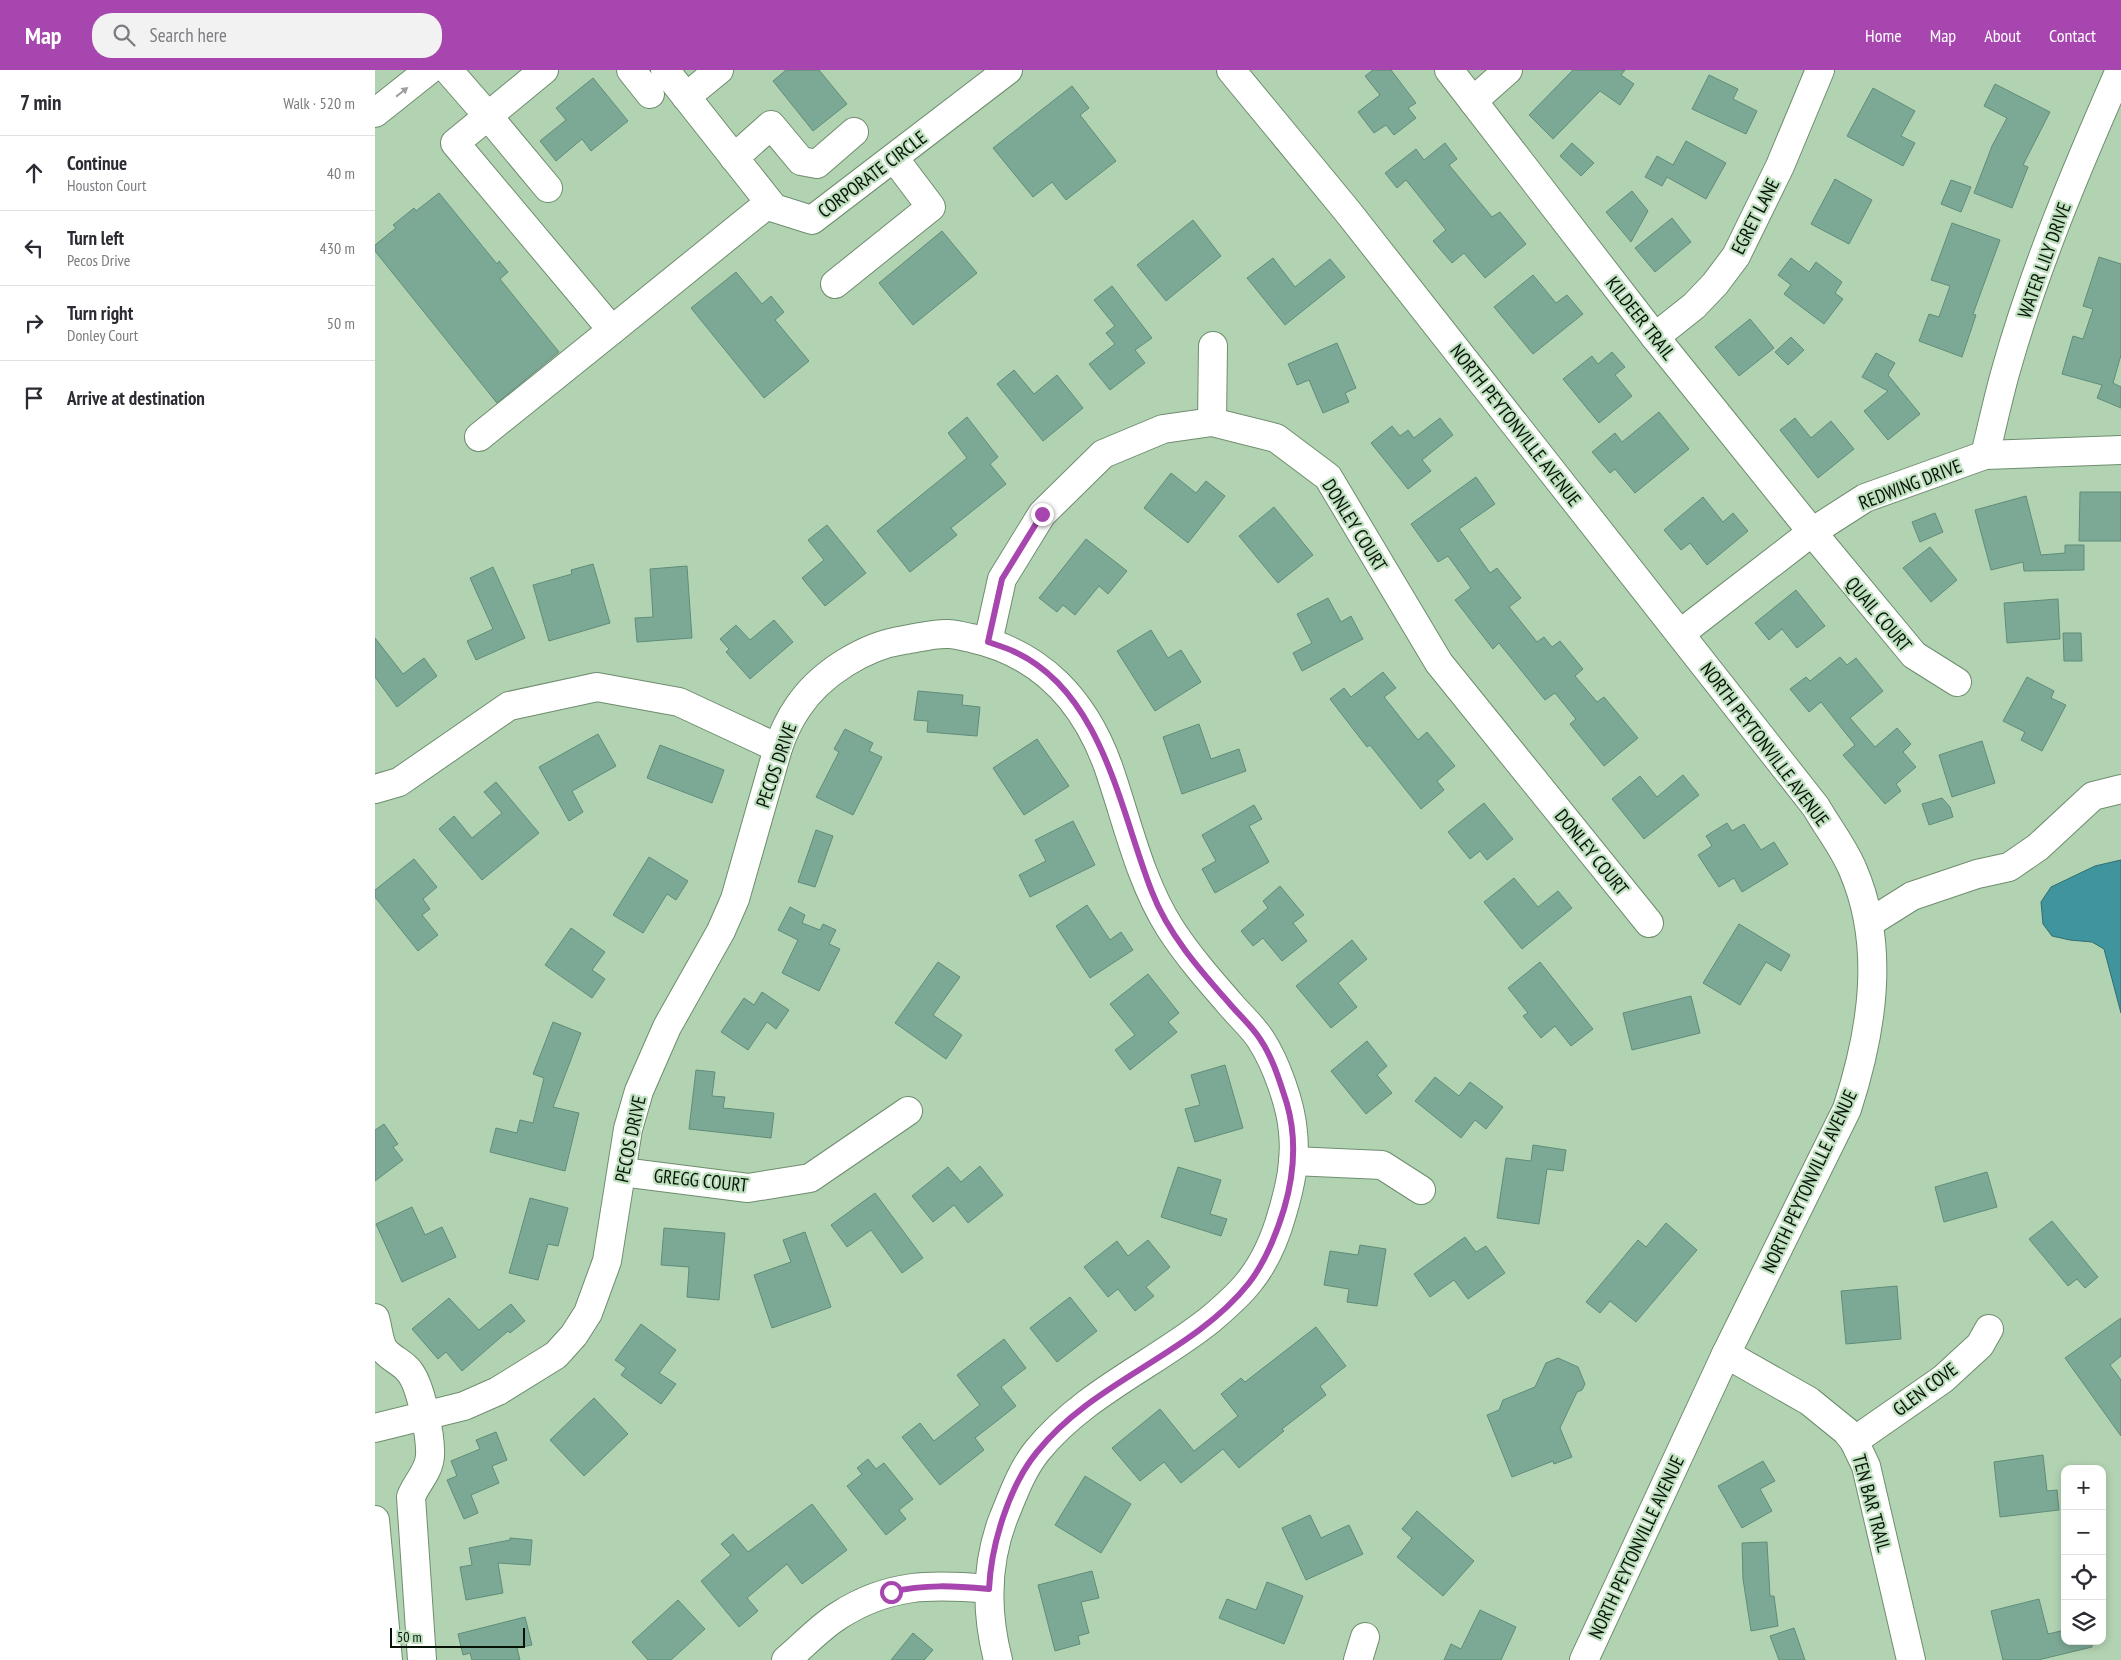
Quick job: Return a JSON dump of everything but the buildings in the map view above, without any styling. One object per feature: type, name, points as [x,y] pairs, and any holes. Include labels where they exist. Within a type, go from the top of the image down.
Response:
[{"type":"street","points":[[375,113],[429,70]]},
{"type":"street","points":[[448,70],[548,188]]},
{"type":"street","points":[[544,70],[455,143],[612,330]]},
{"type":"street","points":[[631,70],[650,94]]},
{"type":"street","name":"CORPORATE CIRCLE","points":[[665,70],[773,208],[812,220],[1008,70]]},
{"type":"street","points":[[686,97],[719,70]]},
{"type":"street","name":"NORTH PEYTONVILLE AVENUE","points":[[1231,70],[1348,212],[1816,807],[1853,869],[1864,900],[1874,962],[1868,1025],[1858,1074],[1847,1109],[1726,1354],[1584,1660]]},
{"type":"street","name":"KILDEER TRAIL","points":[[1449,70],[1655,337],[1812,532]]},
{"type":"street","points":[[1473,101],[1508,70]]},
{"type":"street","name":"EGRET LANE","points":[[1655,337],[1694,306],[1715,284],[1736,256],[1780,166],[1820,70]]},
{"type":"street","name":"WATER LILY DRIVE","points":[[1985,455],[2005,371],[2029,296],[2084,153],[2120,70]]},
{"type":"street","points":[[734,158],[771,125],[801,161],[817,164],[854,132]]},
{"type":"street","points":[[835,284],[931,207],[894,158]]},
{"type":"street","points":[[479,437],[769,203]]},
{"type":"street","points":[[1211,422],[1213,346]]},
{"type":"street","name":"DONLEY COURT","points":[[988,642],[1002,579],[1042,514],[1103,454],[1163,429],[1211,422],[1276,438],[1328,477],[1439,662],[1649,923]]},
{"type":"street","name":"REDWING DRIVE","points":[[1681,633],[1812,532],[1865,498],[1985,455],[2121,450]]},
{"type":"street","name":"QUAIL COURT","points":[[1812,532],[1914,655],[1957,682]]},
{"type":"street","name":"PECOS DRIVE","points":[[375,1428],[465,1406],[498,1391],[556,1355],[588,1313],[607,1261],[629,1129],[639,1091],[667,1027],[721,931],[735,898],[778,748],[786,725],[800,704],[817,685],[848,661],[889,642],[947,633],[988,642],[1017,653],[1037,666],[1063,688],[1087,718],[1107,761],[1141,866],[1155,901],[1171,928],[1206,976],[1260,1038],[1272,1062],[1287,1106],[1293,1131],[1291,1186],[1276,1235],[1249,1282],[1231,1303],[1183,1341],[1087,1403],[1036,1452],[1019,1479],[997,1534],[990,1564],[990,1616],[998,1660]]},
{"type":"street","points":[[375,790],[399,782],[509,706],[597,687],[679,702],[778,748]]},
{"type":"street","points":[[1869,923],[1912,896],[1977,874],[2009,868],[2038,847],[2093,796],[2121,789]]},
{"type":"street","name":"GREGG COURT","points":[[622,1172],[749,1188],[810,1178],[908,1111]]},
{"type":"street","points":[[1293,1161],[1382,1165],[1421,1190]]},
{"type":"street","points":[[375,1318],[384,1350],[408,1369],[416,1380],[425,1416],[430,1456],[425,1473],[411,1497],[422,1660]]},
{"type":"street","name":"GLEN COVE","points":[[1854,1441],[1943,1379],[1981,1345],[1989,1329]]},
{"type":"street","name":"TEN BAR TRAIL","points":[[1726,1354],[1809,1401],[1847,1431],[1854,1441],[1866,1466],[1911,1660]]},
{"type":"street","points":[[375,1520],[388,1660]]},
{"type":"street","points":[[786,1660],[837,1616],[864,1602],[891,1592],[913,1587],[940,1585],[989,1589]]},
{"type":"water","points":[[2121,860],[2121,1013],[2104,949],[2092,942],[2052,936],[2043,924],[2041,902],[2051,887],[2095,866]]},
{"type":"route","points":[[891,1592],[913,1587],[940,1585],[989,1589],[990,1564],[997,1534],[1019,1479],[1036,1452],[1087,1403],[1183,1341],[1231,1303],[1249,1282],[1276,1235],[1291,1186],[1293,1131],[1287,1106],[1272,1062],[1260,1038],[1206,976],[1171,928],[1155,901],[1141,866],[1107,761],[1087,718],[1063,688],[1037,666],[1017,653],[988,642],[1002,579],[1042,514]]}]
